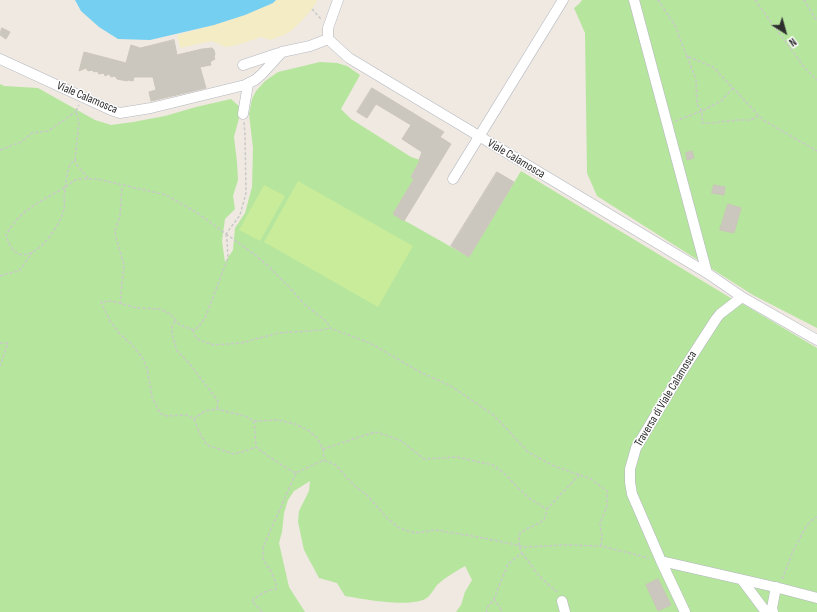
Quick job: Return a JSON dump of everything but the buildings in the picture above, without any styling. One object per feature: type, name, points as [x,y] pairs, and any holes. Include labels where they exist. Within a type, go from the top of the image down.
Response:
[{"type":"street","points":[[244,65],[282,52],[310,46],[328,39],[328,28],[338,0]]},
{"type":"street","points":[[453,179],[563,0]]},
{"type":"street","points":[[634,0],[707,273]]},
{"type":"street","name":"Viale Calamosca","points":[[328,39],[349,58],[707,273],[742,297],[817,340]]},
{"type":"street","name":"Viale Calamosca","points":[[0,59],[111,110],[120,112],[151,108],[248,84],[262,74],[282,52]]},
{"type":"street","points":[[243,114],[248,84]]},
{"type":"street","name":"Traversa di Viale Calamosca","points":[[685,612],[632,494],[630,469],[636,448],[676,381],[716,319],[720,314],[742,297]]},
{"type":"street","points":[[661,561],[817,598]]},
{"type":"street","points":[[742,580],[766,612]]},
{"type":"street","points":[[773,612],[772,608],[777,588]]},
{"type":"street","points":[[562,601],[566,612]]},
{"type":"path","points":[[658,0],[676,27],[696,80],[697,104],[702,111],[702,124],[736,120],[751,120],[758,115]]},
{"type":"path","points":[[755,0],[804,67],[817,80]]},
{"type":"path","points":[[804,0],[817,21]]},
{"type":"path","points":[[312,8],[328,28]]},
{"type":"path","points":[[687,56],[713,67],[763,120],[817,151]]},
{"type":"path","points":[[668,126],[676,120],[702,111],[721,101],[733,88]]},
{"type":"path","points":[[0,150],[21,142],[32,134],[48,131],[76,111],[83,97]]},
{"type":"path","points":[[76,111],[79,122],[76,164],[88,178]]},
{"type":"path","points":[[192,330],[200,325],[205,318],[228,258],[226,234],[240,215],[246,193],[245,134],[243,114]]},
{"type":"path","points":[[76,160],[71,163],[65,187],[64,209],[54,231],[39,248],[33,252],[29,254],[18,254],[8,242],[6,235],[11,227],[19,217],[34,205],[65,187],[75,180],[88,178],[97,179],[166,195],[196,212],[254,254],[269,267],[303,303],[327,322],[330,328]]},
{"type":"path","points":[[121,304],[124,265],[115,231],[120,216],[122,185]]},
{"type":"path","points":[[0,276],[19,271],[33,252]]},
{"type":"path","points":[[256,448],[234,454],[207,445],[199,432],[194,419],[186,415],[167,416],[160,413],[152,397],[147,368],[142,357],[110,321],[101,302],[112,301],[137,308],[160,309],[170,314],[180,325],[192,330],[196,338],[214,345],[241,343],[278,333],[322,330],[330,328],[370,343],[420,372],[451,386],[492,414],[528,452],[554,466],[591,479],[608,491],[607,506],[600,524],[602,537],[601,546]]},
{"type":"path","points":[[175,321],[172,328],[172,334],[177,351],[218,401],[217,409]]},
{"type":"path","points":[[0,343],[8,343],[0,366]]},
{"type":"path","points":[[194,419],[206,411],[217,409],[245,416],[254,421],[278,420],[295,424],[308,430],[317,438],[323,449],[324,460]]},
{"type":"path","points":[[254,421],[256,448]]},
{"type":"path","points":[[323,449],[375,432],[400,440],[424,459],[456,457],[493,465],[506,475],[530,499],[547,509]]},
{"type":"path","points":[[256,448],[296,473]]},
{"type":"path","points":[[262,612],[252,601],[258,595],[272,589],[276,589],[276,582],[272,571],[263,560],[263,547],[296,473],[324,460],[336,465],[356,487],[366,494],[387,518],[399,528],[415,533],[436,530],[525,547],[565,545],[601,546],[661,561]]},
{"type":"path","points":[[562,601],[557,592],[539,576],[522,553],[519,546],[519,538],[520,533],[540,523],[545,518],[547,509],[580,475]]},
{"type":"path","points":[[777,588],[794,549],[807,525],[817,517]]},
{"type":"path","points":[[487,612],[486,609],[494,599],[508,564],[522,553]]},
{"type":"path","points":[[494,599],[502,611],[501,612]]},
{"type":"green space","points":[[582,0],[817,0],[817,328],[753,295],[597,196],[587,173],[585,33],[574,8]]},
{"type":"green space","points":[[320,62],[337,63],[347,66],[360,75],[341,109],[351,119],[411,157],[420,160],[411,176],[414,179],[393,214],[469,257],[521,171],[729,297],[817,348],[817,612],[456,612],[461,605],[465,592],[472,580],[465,566],[440,582],[428,597],[421,601],[400,603],[345,596],[337,583],[319,578],[304,550],[298,522],[299,511],[309,491],[310,481],[294,491],[288,500],[284,513],[279,543],[289,587],[305,612],[0,612],[0,84],[4,86],[38,88],[95,120],[111,125],[165,116],[231,99],[240,107],[234,137],[238,180],[233,196],[235,209],[225,219],[222,241],[225,262],[233,250],[235,228],[245,213],[252,187],[253,148],[249,114],[252,99],[256,91],[265,81],[278,72]]},
{"type":"green space","points":[[298,181],[413,246],[378,307],[264,242]]},
{"type":"green space","points":[[264,185],[285,196],[260,241],[239,230]]},
{"type":"sand","points":[[276,0],[317,0],[310,12],[291,31],[271,40],[261,37],[226,47],[211,41],[180,48],[177,35],[245,15],[273,3]]},
{"type":"water","points":[[75,0],[276,0],[273,3],[245,15],[214,25],[150,40],[118,39],[99,27],[81,11]]}]
